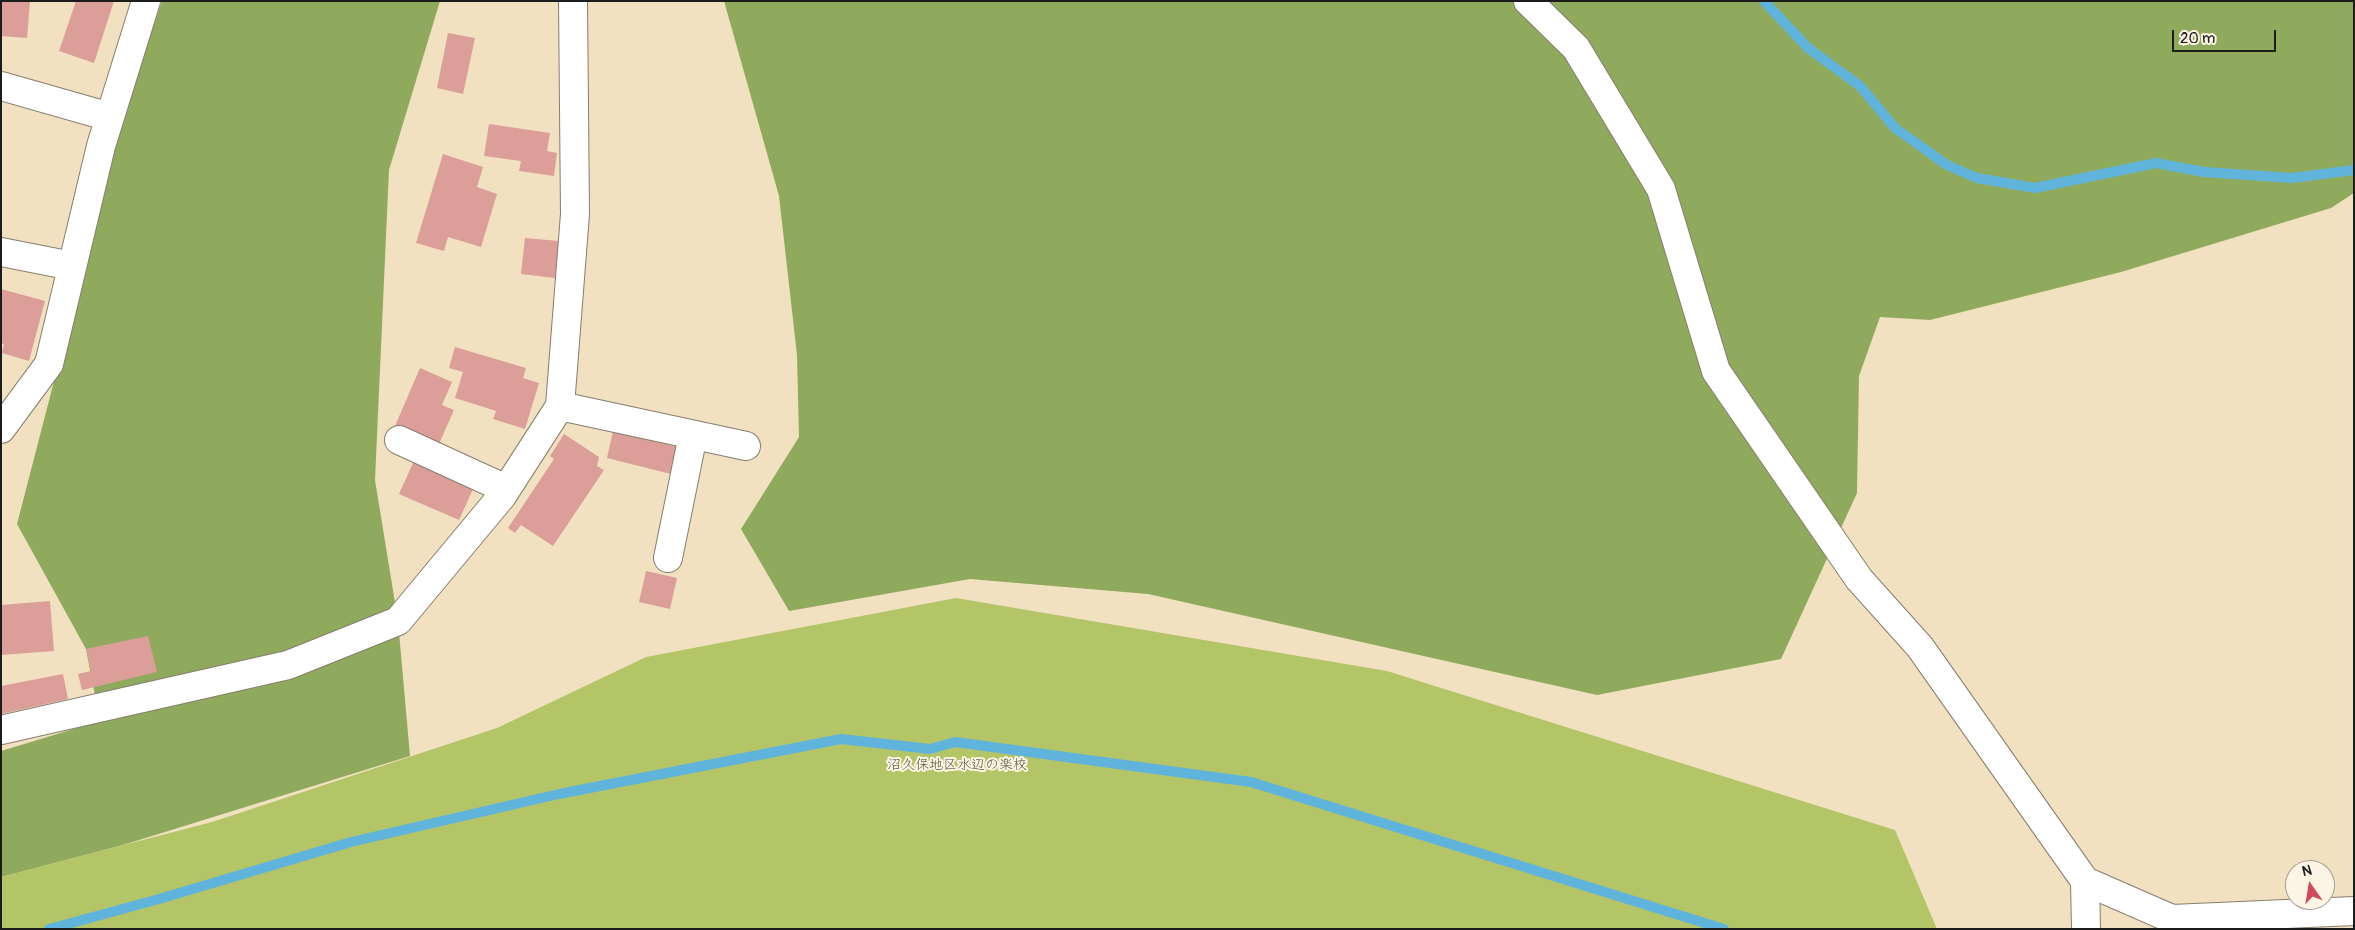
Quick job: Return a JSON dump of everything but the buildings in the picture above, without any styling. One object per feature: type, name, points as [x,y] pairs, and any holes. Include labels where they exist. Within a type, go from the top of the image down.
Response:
[{"type":"street","points":[[6,416],[49,364],[110,117],[146,1]]},
{"type":"street","points":[[1,730],[288,665],[398,621],[506,489],[560,406],[576,214],[572,1]]},
{"type":"street","points":[[1528,1],[1576,48],[1661,189],[1716,371],[1858,579],[1920,646],[2085,882],[2172,919],[2354,910]]},
{"type":"street","points":[[2,86],[110,117]]},
{"type":"street","points":[[1,252],[72,266]]},
{"type":"street","points":[[560,406],[746,446]]},
{"type":"street","points":[[668,558],[693,435]]},
{"type":"street","points":[[399,440],[506,489]]},
{"type":"street","points":[[2085,882],[2086,929]]},
{"type":"green space","points":[[162,1],[440,1],[389,170],[375,480],[398,621],[410,756],[123,845],[1,877],[1,751],[100,721],[86,649],[17,524],[123,115]]},
{"type":"green space","points":[[724,1],[2354,1],[2354,193],[2331,208],[2121,272],[1930,320],[1880,317],[1859,376],[1857,493],[1781,659],[1597,695],[1148,594],[970,579],[789,611],[741,529],[799,437],[797,355],[779,196]]},
{"type":"green space","name":"沼久保地区水辺の楽校","points":[[956,598],[1387,671],[1895,830],[1937,929],[1,929],[1,877],[212,822],[497,728],[646,657]]},
{"type":"waterway","points":[[1764,1],[1808,48],[1860,86],[1895,128],[1947,165],[1977,178],[2035,188],[2156,163],[2204,172],[2292,178],[2354,170]]},
{"type":"waterway","points":[[49,929],[159,899],[351,842],[559,794],[841,739],[930,749],[955,742],[1251,782],[1724,929]]}]
